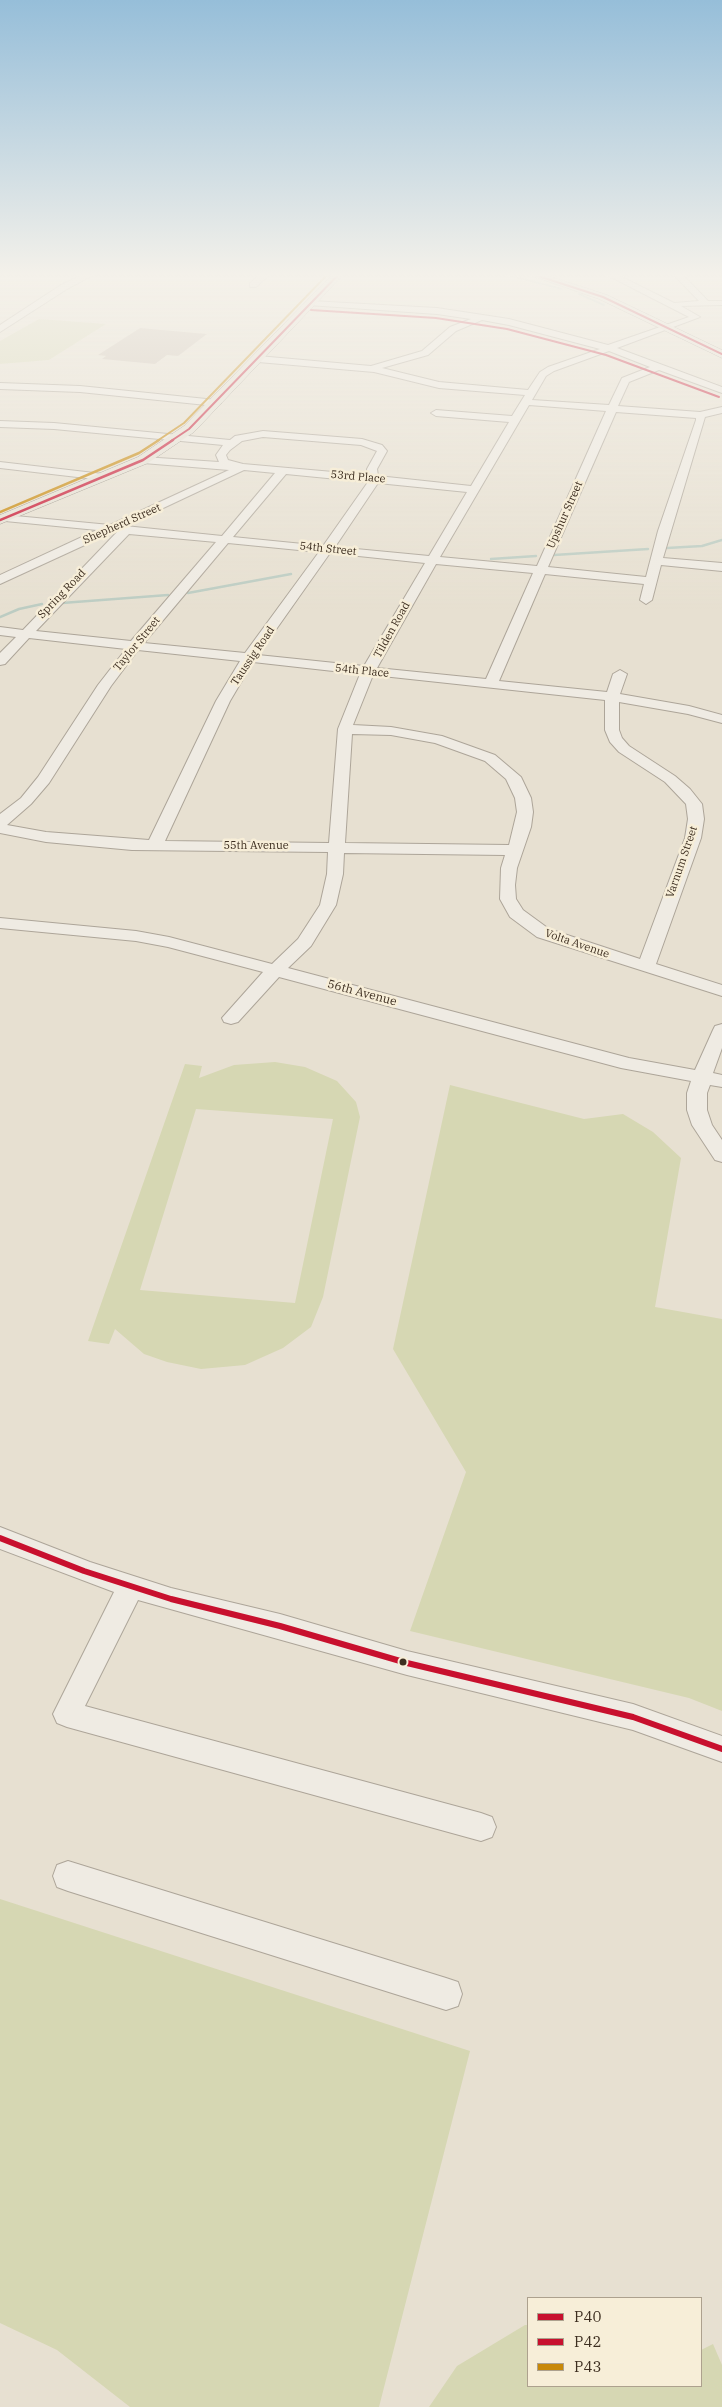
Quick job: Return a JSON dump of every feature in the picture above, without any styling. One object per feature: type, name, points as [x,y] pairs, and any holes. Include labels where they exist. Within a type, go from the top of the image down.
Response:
[{"type":"main road","points":[[3,519],[143,460],[189,429],[232,386]]},
{"type":"street","points":[[9,386],[80,389],[216,403]]},
{"type":"street","points":[[449,386],[612,408],[700,415],[722,410]]},
{"type":"street","name":"Tilden Road","points":[[231,1018],[246,999],[305,942],[328,905],[333,891],[340,779],[345,730],[350,712],[368,672],[431,559],[536,386]]},
{"type":"street","name":"Upshur Street","points":[[490,685],[622,386]]},
{"type":"street","points":[[436,413],[515,419]]},
{"type":"street","points":[[646,600],[701,420],[700,415]]},
{"type":"street","points":[[0,424],[54,426],[176,439],[188,442],[230,444]]},
{"type":"street","name":"Taussig Road","points":[[155,846],[211,724],[249,658],[367,493],[373,479],[372,469],[382,451],[371,444],[263,434],[242,437],[230,444]]},
{"type":"street","name":"53rd Place","points":[[230,444],[221,455],[222,460],[227,464],[243,467]]},
{"type":"street","name":"53rd Place","points":[[143,460],[283,470],[472,489]]},
{"type":"street","points":[[0,465],[103,477]]},
{"type":"street","name":"Shepherd Street","points":[[0,580],[243,467]]},
{"type":"street","name":"Taylor Street","points":[[0,822],[26,801],[44,780],[105,685],[135,645],[283,470]]},
{"type":"street","name":"54th Street","points":[[3,519],[651,581]]},
{"type":"street","name":"Spring Road","points":[[0,660],[126,530]]},
{"type":"street","points":[[657,561],[722,567]]},
{"type":"street","name":"54th Place","points":[[0,631],[612,697],[689,710],[722,719]]},
{"type":"street","name":"Varnum Street","points":[[620,674],[612,697],[612,730],[615,740],[624,749],[685,792],[694,804],[696,819],[693,838],[646,966]]},
{"type":"street","name":"Volta Avenue","points":[[345,730],[391,731],[436,739],[475,751],[504,768],[518,786],[524,798],[526,812],[519,841],[514,850],[507,885],[508,899],[516,913],[529,925],[567,942],[722,991]]},
{"type":"street","name":"55th Avenue","points":[[0,828],[71,841],[155,846],[514,850]]},
{"type":"street","name":"56th Avenue","points":[[0,923],[136,936],[168,942],[603,1058],[712,1080]]},
{"type":"street","points":[[722,1030],[712,1049],[712,1080],[697,1093],[697,1110],[702,1125],[722,1155]]},
{"type":"street","points":[[0,1538],[84,1571],[131,1586],[407,1663],[633,1717],[722,1749]]},
{"type":"street","points":[[131,1586],[67,1714],[481,1827]]},
{"type":"street","points":[[68,1876],[446,1994]]},
{"type":"green space","points":[[275,1062],[305,1067],[337,1081],[356,1102],[360,1117],[323,1297],[311,1327],[283,1348],[245,1365],[201,1369],[167,1362],[144,1354],[115,1329],[109,1344],[88,1341],[185,1064],[202,1066],[199,1078],[234,1065]],"holes":[[[196,1109],[333,1119],[295,1303],[140,1290]]]},
{"type":"green space","points":[[450,1085],[584,1119],[623,1114],[653,1132],[681,1158],[655,1307],[722,1319],[722,1711],[689,1698],[410,1631],[466,1472],[393,1349]]},
{"type":"green space","points":[[0,1899],[470,2051],[379,2407],[130,2407],[57,2350],[0,2323]]},
{"type":"green space","points":[[527,2325],[527,2387],[702,2387],[702,2350],[713,2344],[722,2365],[722,2407],[429,2407],[457,2366]]},
{"type":"waterway","points":[[667,548],[702,546],[722,540]]},
{"type":"waterway","points":[[554,555],[648,549]]},
{"type":"waterway","points":[[491,559],[536,556]]},
{"type":"waterway","points":[[188,593],[291,574]]},
{"type":"waterway","points":[[62,603],[168,595]]},
{"type":"waterway","points":[[0,617],[19,609],[42,604]]},
{"type":"transit line","name":"P43","points":[[0,512],[139,453],[184,423],[219,386]]},
{"type":"transit line","name":"P40","points":[[0,520],[143,460],[189,429],[230,386]]},
{"type":"transit line","name":"P42","points":[[690,386],[719,397]]},
{"type":"transit line","name":"P40","points":[[0,1538],[84,1571],[171,1599],[280,1626],[407,1663],[633,1717],[722,1749]]}]
